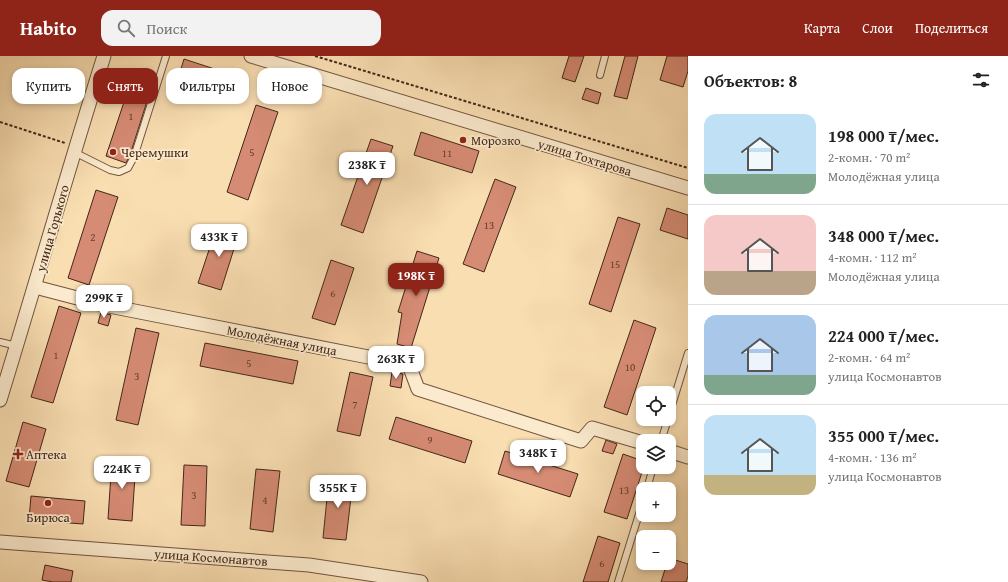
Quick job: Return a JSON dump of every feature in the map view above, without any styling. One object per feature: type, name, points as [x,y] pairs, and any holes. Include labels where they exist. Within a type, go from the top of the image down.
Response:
[{"type":"street","name":"улица Горького","points":[[0,400],[104,56]]},
{"type":"street","name":"улица Тохтарова","points":[[252,56],[688,188]]},
{"type":"street","name":"Молодёжная улица","points":[[35,287],[104,305],[409,365],[418,389],[581,441],[592,428],[636,441]]},
{"type":"street","points":[[676,453],[688,457]]},
{"type":"street","name":"улица Космонавтов","points":[[0,542],[309,565],[421,582]]},
{"type":"lane","points":[[75,149],[110,170],[119,172],[128,168],[134,157],[166,56]]},
{"type":"lane","points":[[600,75],[605,56]]},
{"type":"lane","points":[[0,342],[16,346]]},
{"type":"lane","points":[[676,393],[688,353]]},
{"type":"lane","points":[[618,582],[637,522]]},
{"type":"path","points":[[314,56],[688,168]]},
{"type":"path","points":[[0,122],[75,149]]},
{"type":"building","points":[[569,56],[584,56],[575,82],[562,78]]},
{"type":"building","points":[[625,56],[638,56],[627,99],[614,96]]},
{"type":"building","points":[[667,56],[688,56],[688,71],[683,87],[660,80]]},
{"type":"building","points":[[184,59],[211,68],[181,68]]},
{"type":"building","points":[[586,88],[601,93],[598,104],[582,99]]},
{"type":"building","points":[[123,104],[146,104],[130,155],[126,163],[106,156]]},
{"type":"building","points":[[256,105],[278,112],[248,200],[227,192]]},
{"type":"building","points":[[421,132],[479,151],[472,173],[414,155]]},
{"type":"building","points":[[371,139],[393,146],[363,233],[341,225]]},
{"type":"building","points":[[495,179],[516,187],[484,272],[463,264]]},
{"type":"building","points":[[96,190],[118,197],[89,285],[68,278]]},
{"type":"building","points":[[667,208],[688,215],[688,239],[660,230]]},
{"type":"building","points":[[618,217],[640,224],[611,312],[589,304]]},
{"type":"building","points":[[217,226],[239,233],[221,290],[198,283]]},
{"type":"building","points":[[417,251],[439,258],[411,348],[397,344],[402,313],[398,312]]},
{"type":"building","points":[[331,260],[354,268],[335,325],[312,318]]},
{"type":"building","points":[[59,306],[81,313],[53,403],[31,397]]},
{"type":"building","points":[[101,312],[111,315],[108,326],[98,323]]},
{"type":"building","points":[[634,320],[656,328],[627,415],[604,407]]},
{"type":"building","points":[[136,328],[159,333],[138,425],[116,420]]},
{"type":"building","points":[[205,343],[298,361],[293,384],[200,366]]},
{"type":"building","points":[[350,372],[373,377],[360,436],[337,431]]},
{"type":"building","points":[[392,372],[403,374],[401,388],[390,386]]},
{"type":"building","points":[[396,417],[472,441],[465,463],[389,439]]},
{"type":"building","points":[[23,422],[46,429],[29,487],[6,481]]},
{"type":"building","points":[[606,440],[617,444],[613,454],[602,451]]},
{"type":"building","points":[[505,451],[578,474],[570,497],[498,474]]},
{"type":"building","points":[[623,454],[636,459],[636,474],[641,474],[639,482],[636,482],[636,491],[627,519],[604,512]]},
{"type":"building","points":[[112,459],[136,461],[132,521],[108,519]]},
{"type":"building","points":[[184,465],[207,466],[205,526],[181,525]]},
{"type":"building","points":[[256,469],[280,471],[273,532],[250,529]]},
{"type":"building","points":[[329,478],[353,480],[346,540],[323,538]]},
{"type":"building","points":[[31,496],[85,501],[83,524],[29,520]]},
{"type":"building","points":[[598,536],[620,543],[608,582],[583,582]]},
{"type":"building","points":[[676,560],[688,564],[688,576],[686,582],[661,582],[665,570],[676,570]]},
{"type":"building","points":[[45,565],[73,571],[71,582],[53,582],[42,580]]},
{"type":"place","name":"Морозко","points":[[463,140]]},
{"type":"place","name":"Черемушки","points":[[113,152]]},
{"type":"place","name":"Аптека","points":[[18,454]]},
{"type":"place","name":"Бирюса","points":[[48,503]]}]
